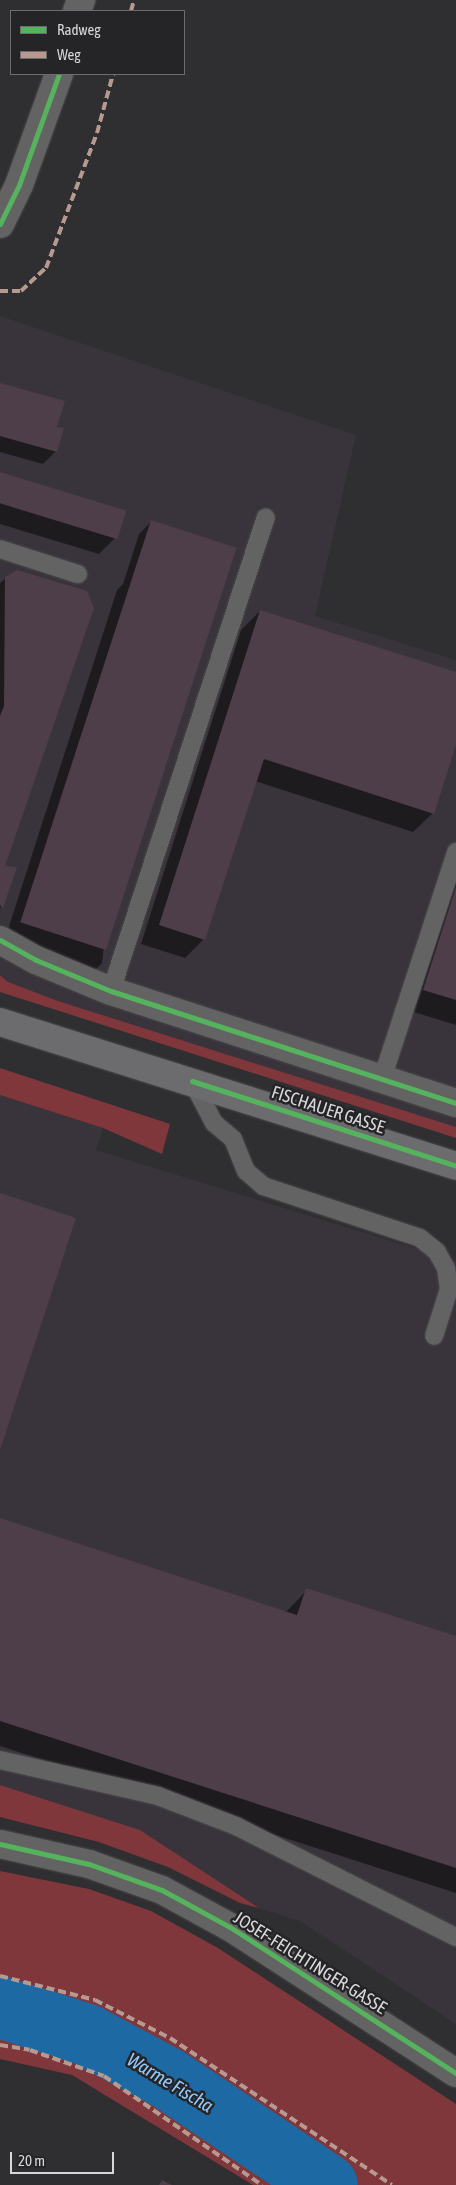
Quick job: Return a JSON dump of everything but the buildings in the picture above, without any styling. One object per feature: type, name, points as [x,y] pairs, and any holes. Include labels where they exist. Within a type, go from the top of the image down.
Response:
[{"type":"main road","name":"FISCHAUER GASSE","points":[[0,1022],[192,1081],[456,1166]]},
{"type":"street","points":[[0,224],[19,185],[59,75]]},
{"type":"street","points":[[0,940],[36,960],[112,991],[456,1103]]},
{"type":"street","name":"JOSEF-FEICHTINGER-GASSE","points":[[0,1844],[89,1864],[162,1890],[230,1927],[451,2065]]},
{"type":"lane","points":[[112,991],[266,518]]},
{"type":"lane","points":[[0,549],[78,574]]},
{"type":"lane","points":[[382,1079],[456,852]]},
{"type":"lane","points":[[192,1081],[214,1123],[233,1139],[246,1171],[263,1186],[420,1238],[437,1252],[446,1268],[449,1289],[434,1336]]},
{"type":"lane","points":[[0,1760],[158,1796],[236,1826],[456,1938]]},
{"type":"shaded area","points":[[0,316],[356,435],[315,616],[456,660],[456,1127],[58,1001],[8,982],[0,975]]},
{"type":"shaded area","points":[[0,975],[8,982],[58,1001],[456,1127],[456,1138],[0,992]]},
{"type":"shaded area","points":[[0,1068],[170,1124],[162,1154],[103,1128],[0,1095]]},
{"type":"shaded area","points":[[0,1095],[103,1128],[96,1150],[456,1261],[456,2024],[300,1921],[259,1908],[140,1830],[0,1785]]},
{"type":"shaded area","points":[[0,1785],[140,1830],[259,1908],[240,1903],[168,1867],[99,1842],[0,1817]]},
{"type":"shaded area","points":[[0,1871],[89,1889],[151,1911],[218,1948],[456,2104],[456,2185],[253,2185],[72,2075],[0,2059]]},
{"type":"waterway","name":"Warme Fischa","points":[[0,2007],[87,2035],[167,2078],[327,2185]]},
{"type":"marked path","points":[[131,10],[134,0]]},
{"type":"marked path","points":[[0,291],[21,291],[46,268],[97,133],[113,75]]},
{"type":"marked path","points":[[0,1976],[95,2000],[170,2038],[392,2185]]},
{"type":"marked path","points":[[0,2045],[30,2050],[104,2076],[262,2185]]},
{"type":"cycle path","points":[[0,224],[19,185],[59,75]]},
{"type":"cycle path","points":[[0,940],[36,960],[111,991],[456,1103]]},
{"type":"cycle path","points":[[192,1081],[456,1166]]},
{"type":"cycle path","points":[[0,1844],[89,1864],[162,1890],[230,1927],[456,2073]]}]
